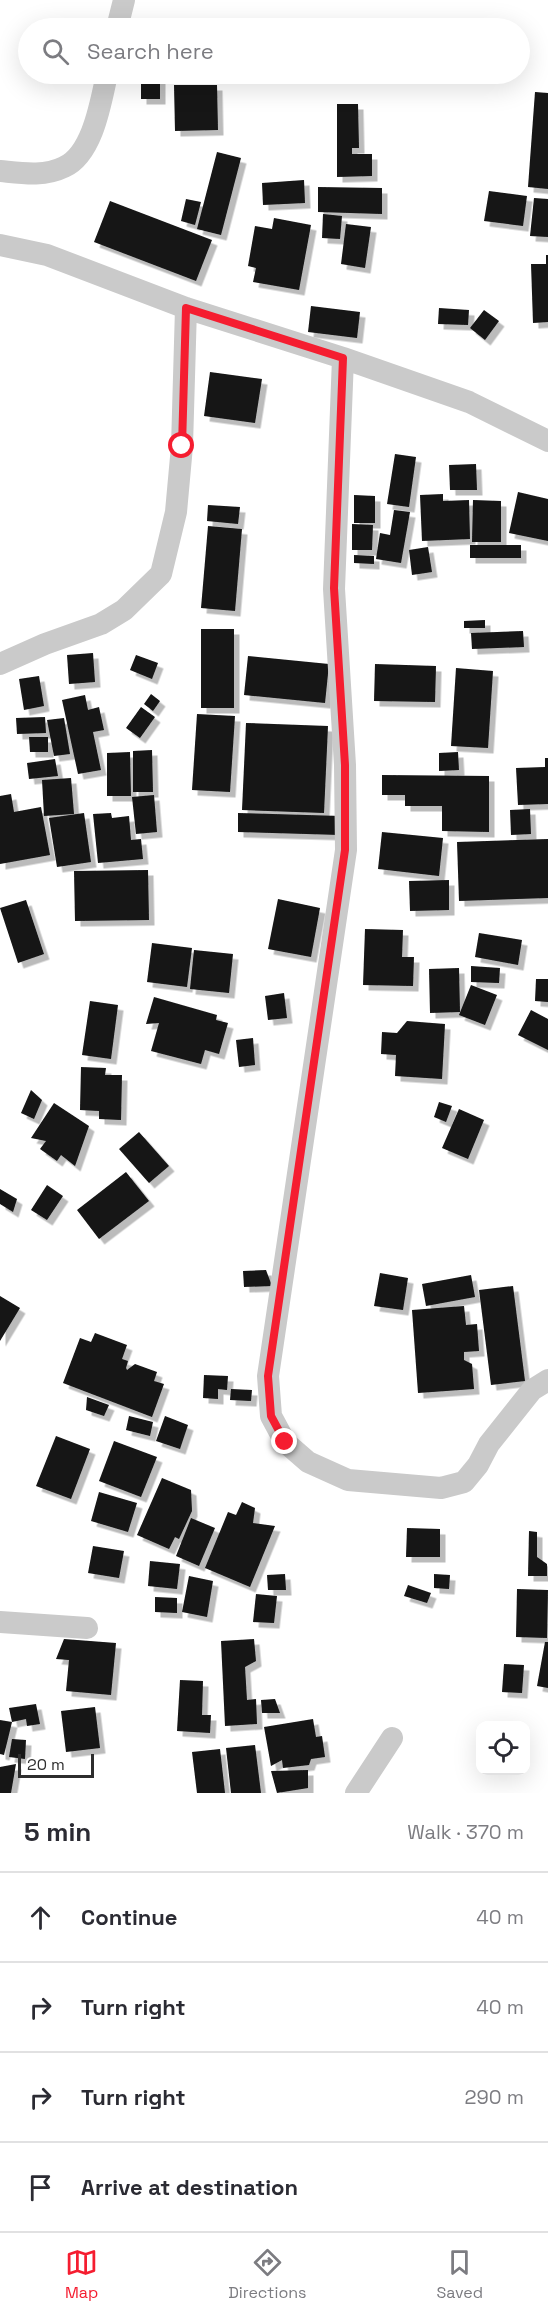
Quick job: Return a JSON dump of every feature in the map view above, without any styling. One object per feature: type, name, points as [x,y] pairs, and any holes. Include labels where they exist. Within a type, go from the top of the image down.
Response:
[{"type":"street","points":[[120,18],[124,0]]},
{"type":"street","points":[[0,171],[35,174],[64,168],[78,157],[90,136],[104,84]]},
{"type":"street","points":[[0,245],[47,255],[186,308],[343,358],[469,402],[548,441]]},
{"type":"street","points":[[0,664],[45,644],[101,624],[124,610],[161,574],[176,512],[182,446],[186,308]]},
{"type":"street","points":[[343,358],[334,588],[345,765],[345,850],[268,1376],[271,1416],[285,1442],[308,1462],[348,1480],[441,1488],[464,1482],[478,1465],[489,1444],[532,1390],[548,1380]]},
{"type":"street","points":[[0,1622],[87,1628]]},
{"type":"street","points":[[356,1793],[392,1738]]},
{"type":"building","points":[[141,84],[160,84],[160,99],[141,99]]},
{"type":"building","points":[[174,85],[217,85],[218,130],[175,131]]},
{"type":"building","points":[[535,92],[548,93],[548,189],[528,187]]},
{"type":"building","points":[[337,104],[358,104],[359,148],[352,148],[352,154],[372,154],[372,176],[337,177]]},
{"type":"building","points":[[217,152],[241,158],[221,235],[197,229]]},
{"type":"building","points":[[304,180],[305,203],[263,205],[262,183]]},
{"type":"building","points":[[318,187],[382,188],[382,214],[318,212]]},
{"type":"building","points":[[489,191],[527,196],[523,226],[484,221]]},
{"type":"building","points":[[534,198],[548,199],[548,237],[530,236]]},
{"type":"building","points":[[186,199],[201,202],[195,225],[181,221]]},
{"type":"building","points":[[110,201],[212,240],[196,281],[94,242]]},
{"type":"building","points":[[323,214],[342,216],[340,239],[322,238]]},
{"type":"building","points":[[274,218],[311,225],[299,290],[253,282],[256,268],[248,266],[255,226],[272,229]]},
{"type":"building","points":[[346,224],[371,227],[365,268],[341,264]]},
{"type":"building","points":[[546,255],[548,255],[548,322],[533,323],[531,264],[546,264]]},
{"type":"building","points":[[311,306],[360,312],[357,338],[308,332]]},
{"type":"building","points":[[439,308],[469,310],[468,325],[438,324]]},
{"type":"building","points":[[484,310],[499,321],[485,340],[470,328]]},
{"type":"building","points":[[210,372],[262,379],[255,423],[204,416]]},
{"type":"building","points":[[395,454],[416,457],[409,507],[387,504]]},
{"type":"building","points":[[476,464],[477,490],[450,490],[449,465]]},
{"type":"building","points":[[518,492],[548,499],[548,541],[509,533]]},
{"type":"building","points":[[443,494],[443,501],[469,500],[470,539],[422,541],[420,495]]},
{"type":"building","points":[[354,495],[375,496],[375,523],[354,523]]},
{"type":"building","points":[[473,500],[501,501],[501,542],[472,542]]},
{"type":"building","points":[[208,505],[240,507],[238,524],[207,521]]},
{"type":"building","points":[[394,510],[410,512],[401,563],[376,559],[380,533],[390,535]]},
{"type":"building","points":[[352,524],[373,525],[372,550],[352,550]]},
{"type":"building","points":[[208,526],[242,529],[235,611],[201,608]]},
{"type":"building","points":[[470,545],[521,545],[521,558],[470,558]]},
{"type":"building","points":[[428,547],[432,572],[412,575],[409,550]]},
{"type":"building","points":[[354,555],[374,556],[374,564],[354,563]]},
{"type":"building","points":[[485,620],[485,628],[464,628],[464,621]]},
{"type":"building","points":[[201,629],[234,629],[234,708],[201,708]]},
{"type":"building","points":[[523,631],[524,647],[472,649],[471,633]]},
{"type":"building","points":[[93,653],[95,682],[69,684],[67,655]]},
{"type":"building","points":[[136,655],[158,663],[152,679],[130,670]]},
{"type":"building","points":[[248,656],[329,664],[325,703],[244,695]]},
{"type":"building","points":[[375,664],[436,666],[435,702],[374,701]]},
{"type":"building","points":[[456,668],[493,671],[488,748],[451,746]]},
{"type":"building","points":[[39,676],[44,706],[24,710],[19,679]]},
{"type":"building","points":[[151,694],[160,701],[153,711],[144,704]]},
{"type":"building","points":[[85,695],[88,710],[99,707],[104,730],[93,732],[101,770],[78,774],[62,700]]},
{"type":"building","points":[[141,707],[155,717],[140,738],[126,728]]},
{"type":"building","points":[[197,714],[235,716],[230,792],[192,790]]},
{"type":"building","points":[[45,717],[46,733],[17,734],[16,718]]},
{"type":"building","points":[[64,718],[70,754],[54,756],[47,720]]},
{"type":"building","points":[[246,723],[328,726],[324,813],[242,810]]},
{"type":"building","points":[[29,737],[48,737],[48,752],[30,752]]},
{"type":"building","points":[[152,750],[153,792],[133,792],[133,751]]},
{"type":"building","points":[[130,752],[131,796],[107,796],[107,753]]},
{"type":"building","points":[[458,752],[459,770],[439,771],[439,753]]},
{"type":"building","points":[[545,758],[548,758],[548,804],[518,805],[516,768],[545,767]]},
{"type":"building","points":[[55,759],[58,776],[29,779],[27,763]]},
{"type":"building","points":[[382,775],[489,776],[489,832],[442,831],[442,806],[405,806],[405,795],[382,795]]},
{"type":"building","points":[[71,778],[74,814],[44,816],[42,780]]},
{"type":"building","points":[[11,794],[14,812],[41,807],[50,855],[0,864],[0,796]]},
{"type":"building","points":[[154,795],[157,832],[136,834],[132,797]]},
{"type":"building","points":[[530,809],[531,834],[511,835],[510,810]]},
{"type":"building","points":[[84,813],[91,862],[57,867],[49,818]]},
{"type":"building","points":[[111,813],[112,818],[129,816],[131,840],[141,839],[143,859],[98,863],[93,814]]},
{"type":"building","points":[[238,813],[341,816],[340,835],[238,832]]},
{"type":"building","points":[[382,832],[443,838],[439,876],[378,869]]},
{"type":"building","points":[[548,839],[548,898],[459,901],[457,842]]},
{"type":"building","points":[[148,870],[149,920],[75,921],[74,871]]},
{"type":"building","points":[[449,880],[449,910],[410,911],[409,881]]},
{"type":"building","points":[[278,899],[320,908],[311,957],[268,949]]},
{"type":"building","points":[[26,900],[44,954],[18,963],[0,908]]},
{"type":"building","points":[[365,929],[403,930],[402,957],[414,957],[413,986],[363,985]]},
{"type":"building","points":[[479,933],[522,940],[518,965],[475,957]]},
{"type":"building","points":[[152,943],[192,948],[187,987],[147,982]]},
{"type":"building","points":[[194,950],[233,954],[229,993],[190,989]]},
{"type":"building","points":[[471,966],[500,968],[499,983],[471,982]]},
{"type":"building","points":[[459,968],[460,1012],[430,1013],[429,969]]},
{"type":"building","points":[[536,979],[548,979],[548,1002],[535,1001]]},
{"type":"building","points":[[471,985],[497,995],[485,1025],[459,1015]]},
{"type":"building","points":[[284,993],[287,1018],[268,1020],[265,996]]},
{"type":"building","points":[[154,997],[217,1015],[216,1020],[228,1023],[219,1054],[205,1050],[201,1064],[151,1051],[159,1023],[146,1024]]},
{"type":"building","points":[[90,1001],[118,1005],[111,1059],[82,1055]]},
{"type":"building","points":[[531,1010],[548,1019],[548,1050],[518,1035]]},
{"type":"building","points":[[407,1021],[445,1024],[442,1079],[395,1076],[396,1055],[381,1054],[382,1032],[397,1033]]},
{"type":"building","points":[[253,1038],[255,1065],[239,1067],[236,1040]]},
{"type":"building","points":[[81,1067],[106,1068],[105,1075],[122,1075],[121,1120],[99,1119],[99,1111],[80,1110]]},
{"type":"building","points":[[31,1090],[42,1100],[34,1119],[21,1113]]},
{"type":"building","points":[[439,1102],[452,1106],[446,1122],[434,1117]]},
{"type":"building","points":[[54,1103],[89,1126],[75,1166],[61,1155],[57,1161],[40,1149],[46,1141],[31,1138]]},
{"type":"building","points":[[459,1109],[484,1120],[468,1159],[442,1148]]},
{"type":"building","points":[[139,1132],[169,1166],[149,1183],[119,1149]]},
{"type":"building","points":[[126,1172],[149,1201],[99,1239],[77,1210]]},
{"type":"building","points":[[47,1185],[63,1196],[47,1220],[31,1210]]},
{"type":"building","points":[[0,1189],[17,1199],[13,1212],[0,1204]]},
{"type":"building","points":[[266,1270],[272,1286],[244,1287],[243,1271]]},
{"type":"building","points":[[380,1273],[408,1278],[403,1310],[374,1306]]},
{"type":"building","points":[[471,1275],[475,1297],[426,1306],[422,1284]]},
{"type":"building","points":[[513,1286],[525,1381],[491,1385],[479,1290]]},
{"type":"building","points":[[0,1296],[20,1308],[0,1341]]},
{"type":"building","points":[[464,1306],[466,1325],[477,1324],[479,1351],[464,1352],[464,1360],[472,1364],[474,1389],[418,1393],[412,1310]]},
{"type":"building","points":[[95,1333],[127,1345],[122,1359],[128,1361],[127,1370],[135,1364],[157,1372],[154,1381],[164,1384],[152,1417],[63,1383],[80,1338],[91,1342]]},
{"type":"building","points":[[204,1375],[228,1376],[227,1390],[218,1389],[218,1399],[203,1398]]},
{"type":"building","points":[[231,1389],[252,1390],[251,1401],[230,1400]]},
{"type":"building","points":[[87,1397],[109,1405],[104,1416],[86,1410]]},
{"type":"building","points":[[129,1416],[153,1422],[150,1436],[126,1430]]},
{"type":"building","points":[[165,1416],[188,1425],[180,1449],[156,1441]]},
{"type":"building","points":[[56,1436],[90,1449],[71,1499],[36,1486]]},
{"type":"building","points":[[114,1441],[157,1457],[141,1497],[99,1481]]},
{"type":"building","points":[[162,1478],[191,1490],[192,1511],[179,1539],[175,1537],[169,1549],[137,1535]]},
{"type":"building","points":[[99,1492],[137,1503],[128,1532],[91,1521]]},
{"type":"building","points":[[242,1502],[255,1508],[253,1523],[275,1526],[250,1587],[205,1568],[228,1512],[236,1515]]},
{"type":"building","points":[[191,1518],[215,1528],[199,1566],[176,1556]]},
{"type":"building","points":[[407,1528],[440,1529],[440,1557],[406,1557]]},
{"type":"building","points":[[529,1531],[537,1532],[537,1557],[547,1564],[547,1576],[528,1576]]},
{"type":"building","points":[[93,1546],[124,1551],[119,1578],[88,1573]]},
{"type":"building","points":[[150,1561],[180,1564],[177,1589],[148,1586]]},
{"type":"building","points":[[285,1574],[286,1590],[268,1590],[267,1575]]},
{"type":"building","points":[[434,1574],[450,1575],[449,1589],[434,1588]]},
{"type":"building","points":[[189,1576],[213,1581],[207,1617],[182,1612]]},
{"type":"building","points":[[408,1585],[431,1593],[427,1603],[404,1596]]},
{"type":"building","points":[[517,1589],[548,1590],[547,1638],[516,1637]]},
{"type":"building","points":[[256,1594],[277,1596],[274,1623],[253,1622]]},
{"type":"building","points":[[155,1597],[177,1598],[177,1613],[155,1612]]},
{"type":"building","points":[[64,1639],[116,1643],[111,1695],[66,1691],[69,1660],[56,1659]]},
{"type":"building","points":[[254,1639],[256,1661],[245,1667],[247,1700],[256,1699],[257,1724],[225,1726],[221,1641]]},
{"type":"building","points":[[545,1642],[548,1642],[548,1688],[537,1686]]},
{"type":"building","points":[[504,1664],[524,1665],[522,1693],[502,1692]]},
{"type":"building","points":[[180,1680],[203,1681],[202,1715],[211,1715],[210,1733],[177,1731]]},
{"type":"building","points":[[275,1699],[280,1713],[262,1713],[261,1700]]},
{"type":"building","points":[[36,1704],[40,1724],[27,1726],[26,1719],[12,1722],[9,1708]]},
{"type":"building","points":[[95,1707],[100,1748],[66,1752],[61,1711]]},
{"type":"building","points":[[313,1719],[316,1737],[322,1736],[325,1757],[311,1759],[309,1765],[283,1768],[282,1760],[271,1766],[264,1727]]},
{"type":"building","points":[[0,1720],[12,1722],[4,1755],[0,1754]]},
{"type":"building","points":[[12,1739],[26,1740],[25,1759],[9,1757]]},
{"type":"building","points":[[255,1745],[261,1793],[231,1793],[226,1748]]},
{"type":"building","points":[[220,1749],[225,1793],[197,1793],[192,1752]]},
{"type":"building","points":[[16,1764],[11,1793],[0,1793],[0,1767]]},
{"type":"building","points":[[308,1770],[308,1788],[277,1793],[271,1771]]},
{"type":"route","points":[[182,446],[186,308],[343,358],[334,588],[345,765],[345,850],[268,1376],[271,1416],[285,1442]]}]
